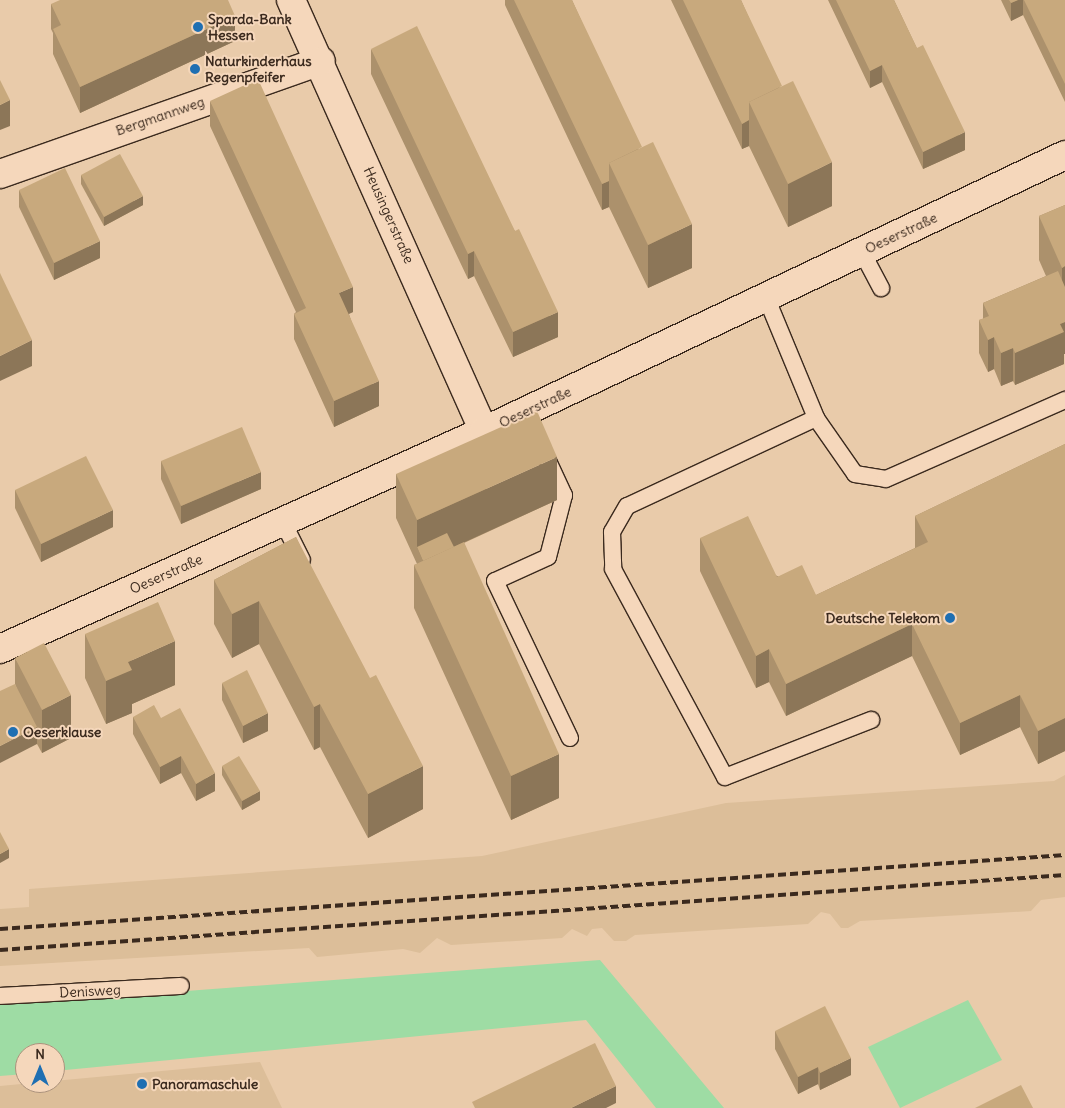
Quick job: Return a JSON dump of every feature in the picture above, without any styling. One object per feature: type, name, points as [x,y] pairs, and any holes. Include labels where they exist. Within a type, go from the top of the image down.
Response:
[{"type":"street","name":"Heusingerstraße","points":[[291,0],[321,61],[484,431]]},
{"type":"street","name":"Bergmannweg","points":[[0,174],[321,61]]},
{"type":"street","name":"Oeserstraße","points":[[0,649],[484,431],[528,420],[766,297],[1065,155]]},
{"type":"lane","points":[[862,252],[881,288]]},
{"type":"lane","points":[[766,297],[816,418],[855,474],[886,479],[1065,400]]},
{"type":"lane","points":[[816,418],[627,506],[612,532],[613,569],[725,777],[871,720]]},
{"type":"lane","points":[[540,445],[564,495],[548,557],[495,581],[570,738]]},
{"type":"lane","points":[[282,522],[309,575]]},
{"type":"lane","name":"Denisweg","points":[[0,996],[181,986]]},
{"type":"shaded area","points":[[1065,775],[1065,897],[1041,900],[1031,911],[860,921],[848,928],[841,928],[830,914],[821,912],[808,924],[635,935],[626,941],[614,941],[602,928],[592,929],[587,936],[572,929],[562,938],[451,945],[437,938],[420,953],[403,949],[317,957],[309,948],[0,966],[0,909],[29,907],[29,889],[482,856],[726,803],[1054,781]]},
{"type":"shaded area","name":"Panoramaschule","points":[[260,1062],[282,1108],[0,1108],[0,1086],[15,1085],[15,1093],[65,1093],[65,1080]]},
{"type":"green space","points":[[600,960],[724,1108],[656,1108],[586,1020],[65,1070],[65,1043],[15,1043],[15,1075],[0,1076],[0,1005]]},
{"type":"green space","points":[[968,1000],[1002,1060],[900,1108],[868,1047]]},
{"type":"building","points":[[60,0],[228,0],[235,16],[80,87],[53,29],[61,25],[51,4]]},
{"type":"building","points":[[514,0],[572,0],[642,147],[609,163],[609,181],[602,184]]},
{"type":"building","points":[[683,0],[741,0],[782,86],[749,102],[749,120],[742,124]]},
{"type":"building","points":[[836,0],[894,0],[917,48],[923,45],[965,132],[923,152],[882,65],[870,71]]},
{"type":"building","points":[[1024,0],[1065,0],[1065,84]]},
{"type":"building","points":[[417,26],[515,231],[519,229],[558,312],[513,332],[474,251],[468,254],[371,49]]},
{"type":"building","points":[[258,79],[353,287],[339,293],[379,381],[334,401],[294,314],[306,308],[210,101]]},
{"type":"building","points":[[0,80],[10,100],[0,105]]},
{"type":"building","points":[[793,81],[832,162],[788,184],[749,102]]},
{"type":"building","points":[[653,142],[692,224],[648,245],[609,163]]},
{"type":"building","points":[[120,154],[143,196],[104,217],[81,175]]},
{"type":"building","points":[[65,168],[100,241],[54,263],[19,190]]},
{"type":"building","points":[[1065,205],[1065,266],[1062,268],[1039,216]]},
{"type":"building","points":[[1058,271],[1065,287],[1065,322],[1060,324],[1064,332],[1015,353],[1013,348],[1001,353],[994,337],[988,340],[979,320],[989,316],[983,303]]},
{"type":"building","points":[[0,273],[32,340],[0,356]]},
{"type":"building","points":[[537,411],[557,457],[417,520],[396,474]]},
{"type":"building","points":[[242,427],[261,472],[181,506],[161,461]]},
{"type":"building","name":"Deutsche Telekom","points":[[1065,444],[1065,718],[1038,731],[1020,695],[960,723],[912,624],[786,684],[769,649],[756,656],[700,538],[748,516],[777,577],[802,565],[816,595],[928,542],[915,516]]},
{"type":"building","points":[[86,456],[113,510],[41,544],[15,490]]},
{"type":"building","points":[[447,533],[454,547],[423,561],[417,547]]},
{"type":"building","points":[[296,537],[370,678],[376,675],[423,766],[368,794],[320,704],[314,707],[259,601],[232,614],[214,580]]},
{"type":"building","points":[[464,542],[559,754],[511,776],[414,565]]},
{"type":"building","points":[[158,602],[175,641],[128,662],[132,670],[106,681],[85,634]]},
{"type":"building","points":[[44,643],[71,695],[42,710],[15,658]]},
{"type":"building","points":[[247,670],[268,713],[243,726],[222,683]]},
{"type":"building","points":[[15,684],[37,727],[0,746],[0,691]]},
{"type":"building","points":[[154,705],[161,718],[180,708],[215,773],[196,784],[181,756],[160,767],[133,717]]},
{"type":"building","points":[[239,756],[260,791],[242,801],[222,766]]},
{"type":"building","points":[[0,832],[9,849],[0,854]]},
{"type":"building","points":[[825,1006],[851,1058],[820,1073],[818,1067],[798,1077],[775,1031]]},
{"type":"building","points":[[595,1043],[616,1086],[571,1108],[475,1108],[472,1102]]},
{"type":"building","points":[[1021,1085],[1033,1108],[975,1108]]},
{"type":"railway","points":[[0,929],[1065,855]]},
{"type":"railway","points":[[0,950],[1065,875]]},
{"type":"place","name":"Sparda-Bank Hessen","points":[[198,27]]},
{"type":"place","name":"Naturkinderhaus Regenpfeifer","points":[[195,69]]},
{"type":"place","name":"Deutsche Telekom","points":[[950,618]]},
{"type":"place","name":"Oeserklause","points":[[13,732]]},
{"type":"place","name":"Panoramaschule","points":[[142,1084]]}]
